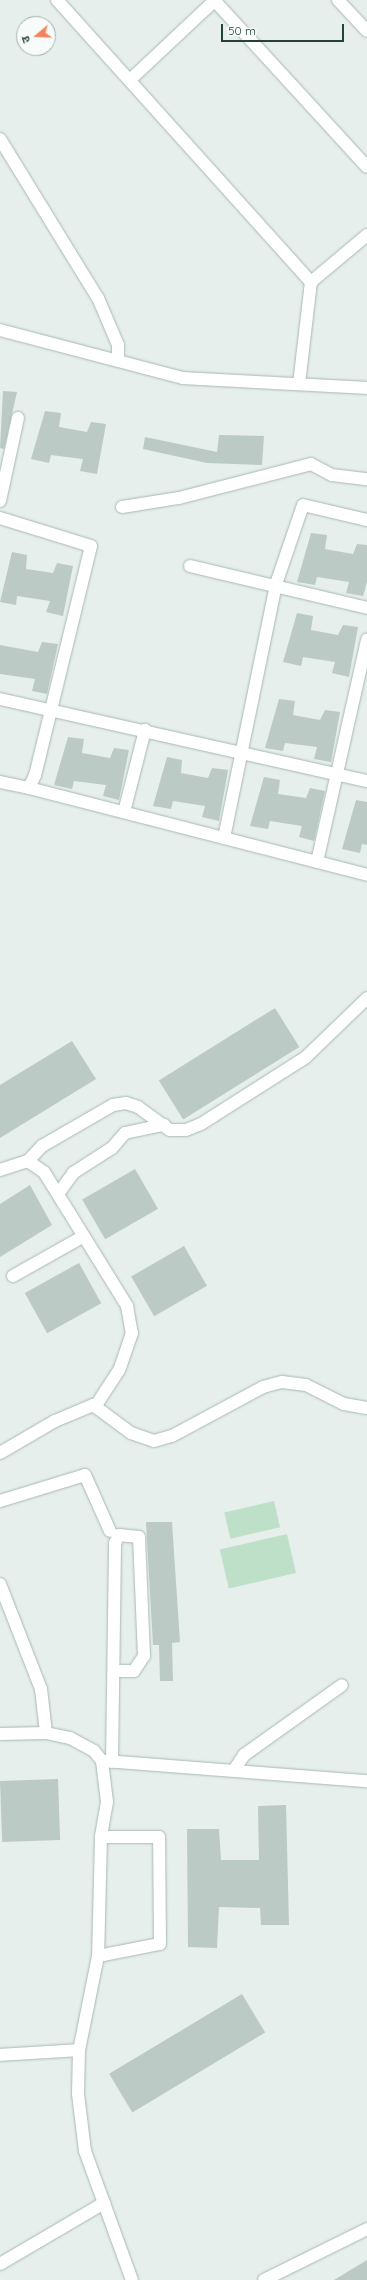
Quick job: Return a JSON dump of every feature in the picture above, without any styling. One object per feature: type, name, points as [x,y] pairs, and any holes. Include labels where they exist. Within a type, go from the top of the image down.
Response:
[{"type":"street","points":[[57,0],[131,79],[311,282]]},
{"type":"street","points":[[131,79],[214,0],[367,167]]},
{"type":"street","points":[[338,0],[367,31]]},
{"type":"street","points":[[0,139],[98,298],[118,345],[118,361]]},
{"type":"street","points":[[299,384],[311,282],[367,235]]},
{"type":"street","points":[[0,330],[183,378],[367,388]]},
{"type":"street","points":[[0,501],[12,459],[18,418]]},
{"type":"street","points":[[122,506],[179,498],[311,464],[332,475],[367,479]]},
{"type":"street","points":[[224,838],[240,752],[276,584],[304,505],[367,520]]},
{"type":"street","points":[[0,518],[91,546],[54,709],[29,788]]},
{"type":"street","points":[[190,566],[276,584],[367,608]]},
{"type":"street","points":[[317,862],[367,640]]},
{"type":"street","points":[[0,699],[54,709],[367,781]]},
{"type":"street","points":[[124,812],[145,730]]},
{"type":"street","points":[[0,782],[124,812],[367,875]]},
{"type":"street","points":[[0,1170],[28,1161],[42,1146],[113,1105],[126,1103],[138,1107],[170,1130],[186,1130],[201,1124],[306,1057],[367,998]]},
{"type":"street","points":[[58,1194],[73,1173],[112,1148],[125,1133],[164,1125]]},
{"type":"street","points":[[0,1453],[55,1421],[95,1407],[119,1370],[132,1334],[127,1306],[44,1172],[28,1161]]},
{"type":"street","points":[[13,1276],[84,1236]]},
{"type":"street","points":[[95,1407],[131,1433],[154,1441],[172,1436],[263,1387],[282,1382],[306,1385],[344,1404],[367,1408]]},
{"type":"street","points":[[0,1501],[85,1475],[110,1531]]},
{"type":"street","points":[[115,1671],[134,1671],[144,1656],[139,1537],[119,1535],[114,1544],[115,1671],[107,1762],[107,1802],[101,1837],[98,1956],[79,2050],[78,2094],[85,2151],[132,2280]]},
{"type":"street","points":[[0,1584],[41,1689],[46,1733]]},
{"type":"street","points":[[234,1770],[244,1755],[342,1685]]},
{"type":"street","points":[[0,1734],[46,1733],[70,1738],[94,1751],[107,1762],[234,1770],[367,1781]]},
{"type":"street","points":[[98,1956],[160,1944],[158,1837],[101,1837]]},
{"type":"street","points":[[0,2055],[79,2050]]},
{"type":"street","points":[[0,2264],[104,2204]]},
{"type":"street","points":[[264,2280],[367,2229]]},
{"type":"green space","points":[[274,1501],[280,1527],[230,1539],[224,1512]]},
{"type":"green space","points":[[287,1534],[296,1573],[229,1588],[220,1550]]},
{"type":"building","points":[[3,391],[17,392],[4,449],[0,448]]},
{"type":"building","points":[[45,411],[61,413],[59,427],[87,432],[91,422],[106,424],[97,474],[80,471],[83,459],[51,455],[49,463],[31,459]]},
{"type":"building","points":[[219,435],[264,436],[262,465],[207,463],[143,449],[145,437],[217,452]]},
{"type":"building","points":[[311,533],[327,535],[325,549],[353,554],[357,544],[367,545],[367,582],[363,596],[346,593],[349,582],[317,577],[315,585],[297,582]]},
{"type":"building","points":[[12,552],[27,555],[26,569],[53,573],[57,563],[73,566],[63,616],[46,612],[50,601],[17,596],[16,605],[0,602]]},
{"type":"building","points":[[297,613],[313,616],[311,630],[338,635],[343,625],[358,627],[349,677],[332,673],[335,662],[303,657],[301,666],[283,662]]},
{"type":"building","points":[[42,642],[58,644],[47,694],[32,691],[35,679],[0,674],[0,645],[38,652]]},
{"type":"building","points":[[279,699],[295,701],[293,715],[320,720],[325,710],[340,712],[331,762],[314,759],[317,747],[285,743],[283,751],[265,748]]},
{"type":"building","points":[[68,737],[84,739],[82,753],[110,758],[114,748],[129,750],[119,800],[103,796],[106,785],[74,781],[72,789],[54,785]]},
{"type":"building","points":[[167,757],[182,760],[181,773],[208,778],[212,768],[228,770],[219,821],[202,817],[205,806],[173,801],[171,809],[153,806]]},
{"type":"building","points":[[264,777],[280,780],[278,794],[306,798],[310,788],[325,791],[314,841],[299,837],[302,826],[270,821],[268,829],[250,826]]},
{"type":"building","points":[[356,800],[367,802],[367,845],[362,844],[360,853],[342,849]]},
{"type":"building","points":[[275,1008],[299,1047],[183,1120],[159,1081]]},
{"type":"building","points":[[72,1041],[96,1079],[0,1138],[0,1085]]},
{"type":"building","points":[[135,1169],[158,1209],[105,1239],[82,1200]]},
{"type":"building","points":[[30,1185],[52,1225],[0,1257],[0,1204]]},
{"type":"building","points":[[184,1246],[207,1286],[154,1316],[131,1276]]},
{"type":"building","points":[[79,1263],[101,1303],[47,1333],[25,1293]]},
{"type":"building","points":[[146,1522],[172,1522],[180,1642],[172,1643],[173,1681],[160,1681],[159,1645],[153,1645]]},
{"type":"building","points":[[58,1779],[60,1840],[2,1842],[0,1781]]},
{"type":"building","points":[[286,1805],[289,1925],[261,1925],[260,1908],[219,1907],[217,1948],[188,1947],[187,1829],[219,1829],[221,1860],[259,1860],[258,1806]]},
{"type":"building","points":[[242,1994],[265,2033],[132,2112],[109,2074]]},
{"type":"building","points":[[367,2260],[367,2280],[334,2280]]}]
